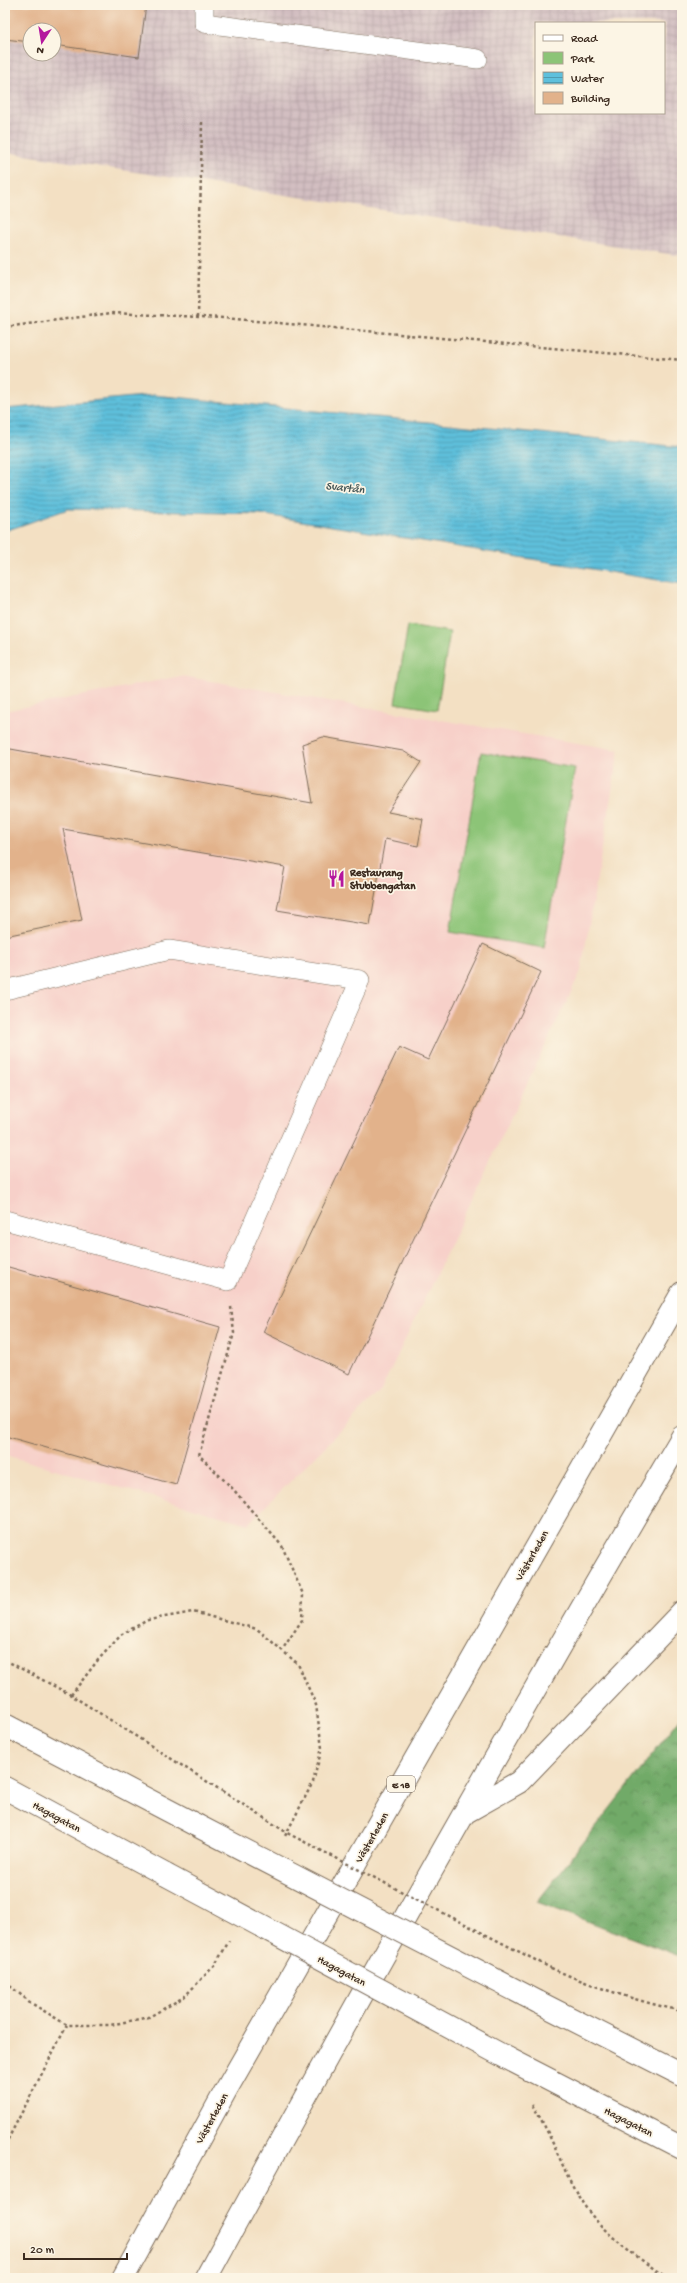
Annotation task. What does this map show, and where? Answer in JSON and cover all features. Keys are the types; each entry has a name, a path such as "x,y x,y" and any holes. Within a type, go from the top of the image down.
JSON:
{"main road":[{"name":"Västerleden","path":"123,2278 226,2090 682,1293"},
{"path":"206,2278 356,2004 592,1589 682,1437"},
{"path":"465,1813 519,1782 682,1612"},
{"path":"5,1725 538,2002 682,2075"},
{"name":"Hagagatan","path":"5,1788 507,2058 682,2148"}],"lane":[{"path":"204,5 204,23 478,59"},
{"path":"5,990 169,950 360,980 228,1281 5,1220"}],"path":[{"path":"198,317 202,122"},
{"path":"5,327 111,313 198,317 682,360"},
{"path":"228,1281 234,1333 200,1455 233,1489 282,1546 291,1566 302,1594 302,1620 282,1650"},
{"path":"5,1660 71,1695 289,1834 551,1968 593,1987 646,2003 682,2011"},
{"path":"5,2145 67,2025"},
{"path":"534,2107 575,2192 587,2211 606,2232 667,2278"}],"shaded area":[{"path":"5,5 682,5 682,256 5,152"},
{"path":"181,676 619,750 581,971 381,1390 248,1524 5,1455 5,711"}],"green space":[{"path":"408,625 450,632 437,710 395,703"},
{"path":"481,752 575,768 544,948 450,932"},
{"path":"682,1716 682,1957 537,1902"}],"water":[{"name":"Svartån","path":"154,395 682,447 682,584 260,514 68,509 5,531 5,409"}],"building":[{"path":"5,5 146,5 139,57 62,46 62,22 22,22 22,41 5,39"},
{"path":"323,737 403,751 421,762 388,812 423,819 418,846 385,839 370,925 277,910 285,867 63,829 82,920 5,936 5,872 7,872 5,861 5,748 312,803 302,744"},
{"path":"483,944 541,972 349,1374 263,1332 399,1047 428,1060"},
{"path":"5,1266 220,1327 176,1485 5,1436"}],"place":[{"name":"Restaurang Stubbengatan","path":"337,878"}]}
